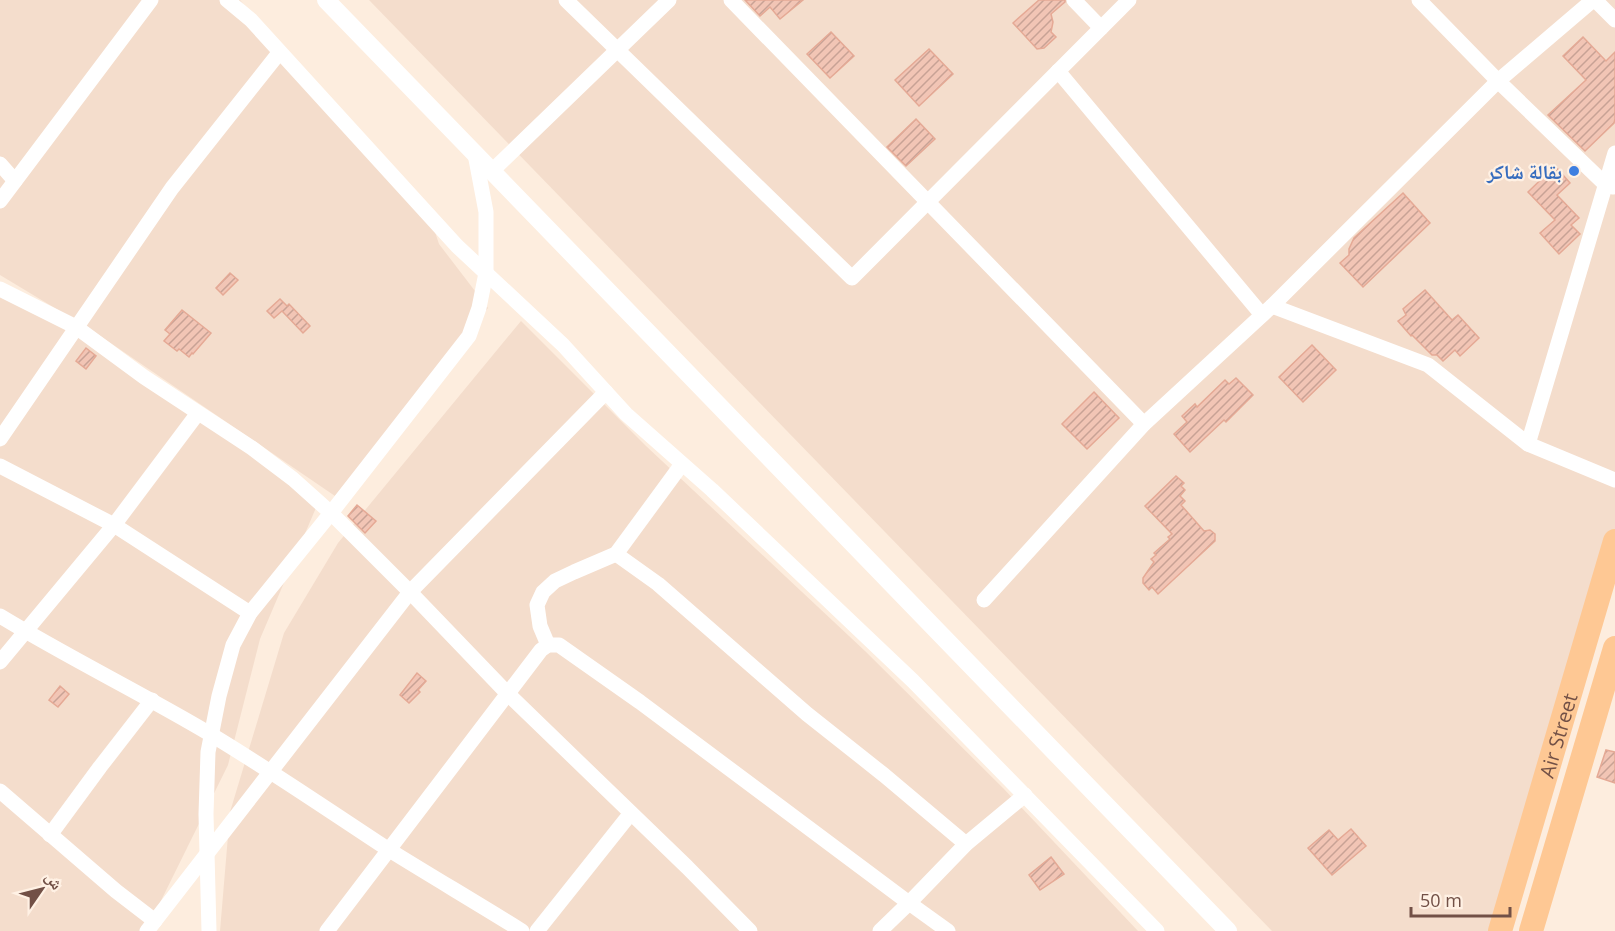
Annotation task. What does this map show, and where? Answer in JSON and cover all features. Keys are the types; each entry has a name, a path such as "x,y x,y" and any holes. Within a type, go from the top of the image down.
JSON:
{"main road":[{"name":"Air Street","path":"1500,931 1615,541"},
{"name":"Air Street","path":"1531,931 1615,648"}],"street":[{"path":"0,201 151,0"},
{"path":"227,0 250,20 457,246 563,345 626,414 810,582 913,681 1157,931"},
{"path":"326,0 1228,931"},
{"path":"566,0 852,278 1129,0"},
{"path":"492,171 669,0"},
{"path":"731,0 1144,424"},
{"path":"1074,0 1101,28"},
{"path":"1419,0 1498,81 1610,186"},
{"path":"984,600 1144,424 1267,311 1498,81 1594,0 1615,20"},
{"path":"0,439 172,188 279,53"},
{"path":"1058,71 1267,311 1428,365 1528,444 1615,480"},
{"path":"1528,444 1610,186 1615,153"},
{"path":"208,931 207,762 219,696 233,645 249,613 331,513 469,336 479,308 486,273 486,212 475,154"},
{"path":"0,164 15,181"},
{"path":"0,289 76,327 144,377 269,460 293,479 331,513 507,693 750,931"},
{"path":"0,791 116,891 151,926 410,592 606,392"},
{"path":"0,662 114,525 198,413"},
{"path":"548,645 540,626 537,605 543,592 555,581 616,554 682,464"},
{"path":"0,466 114,525 249,613"},
{"path":"616,554 658,584 807,714 966,844"},
{"path":"0,616 211,735 388,849 522,931"},
{"path":"335,929 388,849 507,693 541,650 548,645 559,645 640,702 948,931"},
{"path":"50,835 152,700"},
{"path":"880,931 966,844 1025,795"},
{"path":"537,931 631,813"}],"shaded area":[{"path":"0,0 240,0 434,229 439,244 488,308 335,496 93,331 0,275"},
{"path":"369,0 1615,0 1615,544 1505,931 1272,931"},
{"path":"0,291 79,335 321,496 260,639 228,765 146,931 0,931"},
{"path":"521,321 646,446 865,651 1003,788 1138,931 220,931 230,812 284,633 338,543"}],"building":[{"path":"745,0 803,0 780,19 770,7 760,16"},
{"path":"1039,0 1065,0 1065,2 1051,14 1053,22 1051,32 1056,37 1044,48 1037,49 1013,23"},
{"path":"831,32 854,56 830,78 807,54"},
{"path":"1583,37 1606,61 1615,52 1614,123 1585,151 1548,115 1586,80 1563,56"},
{"path":"929,49 953,74 919,106 895,80"},
{"path":"916,119 935,139 906,166 887,147"},
{"path":"1555,166 1570,183 1557,195 1579,218 1571,225 1580,234 1559,254 1540,233 1555,220 1528,192"},
{"path":"1403,193 1430,223 1363,287 1340,263 1349,255 1354,238"},
{"path":"230,273 238,280 223,295 216,288"},
{"path":"1425,290 1452,320 1458,315 1479,338 1460,356 1455,350 1443,361 1437,355 1432,355 1398,321 1406,315 1403,309"},
{"path":"280,299 287,306 289,304 310,326 303,333 282,311 274,318 267,311"},
{"path":"182,310 211,333 189,357 164,341 170,334 165,330"},
{"path":"1312,345 1336,370 1303,402 1279,377"},
{"path":"86,348 96,356 86,369 76,361"},
{"path":"1236,378 1253,395 1226,422 1224,420 1190,452 1174,434 1187,422 1182,416 1195,404 1197,407 1225,380 1229,384"},
{"path":"1094,392 1119,418 1087,449 1062,424"},
{"path":"1176,476 1184,483 1181,486 1185,490 1180,496 1185,501 1181,505 1204,531 1210,530 1215,534 1215,541 1158,594 1152,587 1149,590 1143,583 1143,578 1154,562 1151,559 1156,555 1154,553 1170,539 1168,537 1172,534 1145,506"},
{"path":"357,505 376,521 365,533 348,516"},
{"path":"417,673 426,681 418,690 420,692 409,703 400,695"},
{"path":"60,686 69,694 58,707 49,700"},
{"path":"1606,750 1615,752 1615,783 1597,777"},
{"path":"1351,829 1366,846 1332,875 1308,848 1329,830 1338,840"},
{"path":"1051,857 1064,874 1040,890 1029,875"}],"place":[{"name":"بقالة شاكر","path":"1574,171"}]}
